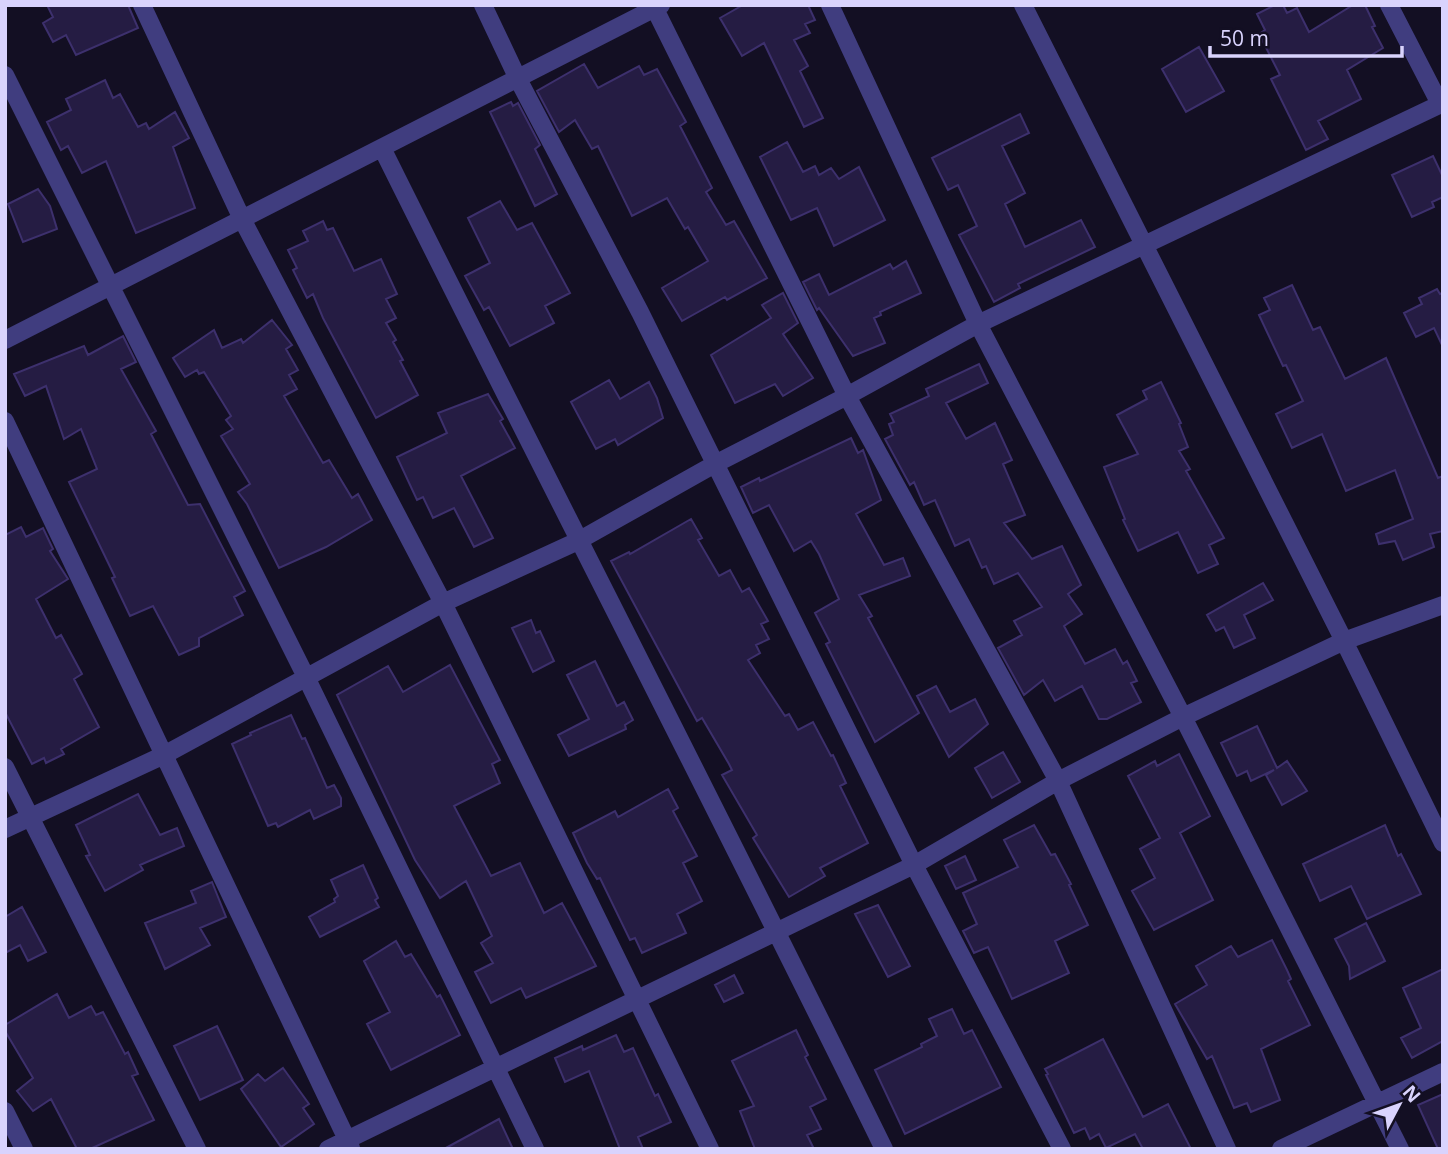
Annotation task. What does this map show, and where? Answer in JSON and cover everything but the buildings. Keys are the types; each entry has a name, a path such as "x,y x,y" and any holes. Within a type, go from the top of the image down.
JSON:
{"street":[{"path":"142,5 242,219 443,603 710,1149"},
{"path":"483,5 518,79 640,312 914,865 1062,1149"},
{"path":"830,5 978,324 1184,717 1400,1149"},
{"path":"1023,5 1145,243 1443,843"},
{"path":"5,829 164,755 443,603 578,541 715,464 978,324 1441,103 1389,5"},
{"path":"5,340 657,6 847,396 1058,781 1227,1149"},
{"path":"5,75 306,677 536,1149"},
{"path":"382,148 884,1149"},
{"path":"5,421 349,1144"},
{"path":"328,1149 349,1144 635,999 914,865 1058,781 1184,717 1344,641 1443,605"},
{"path":"5,767 197,1149"},
{"path":"1281,1149 1443,1072"},
{"path":"5,1111 24,1149"}]}
